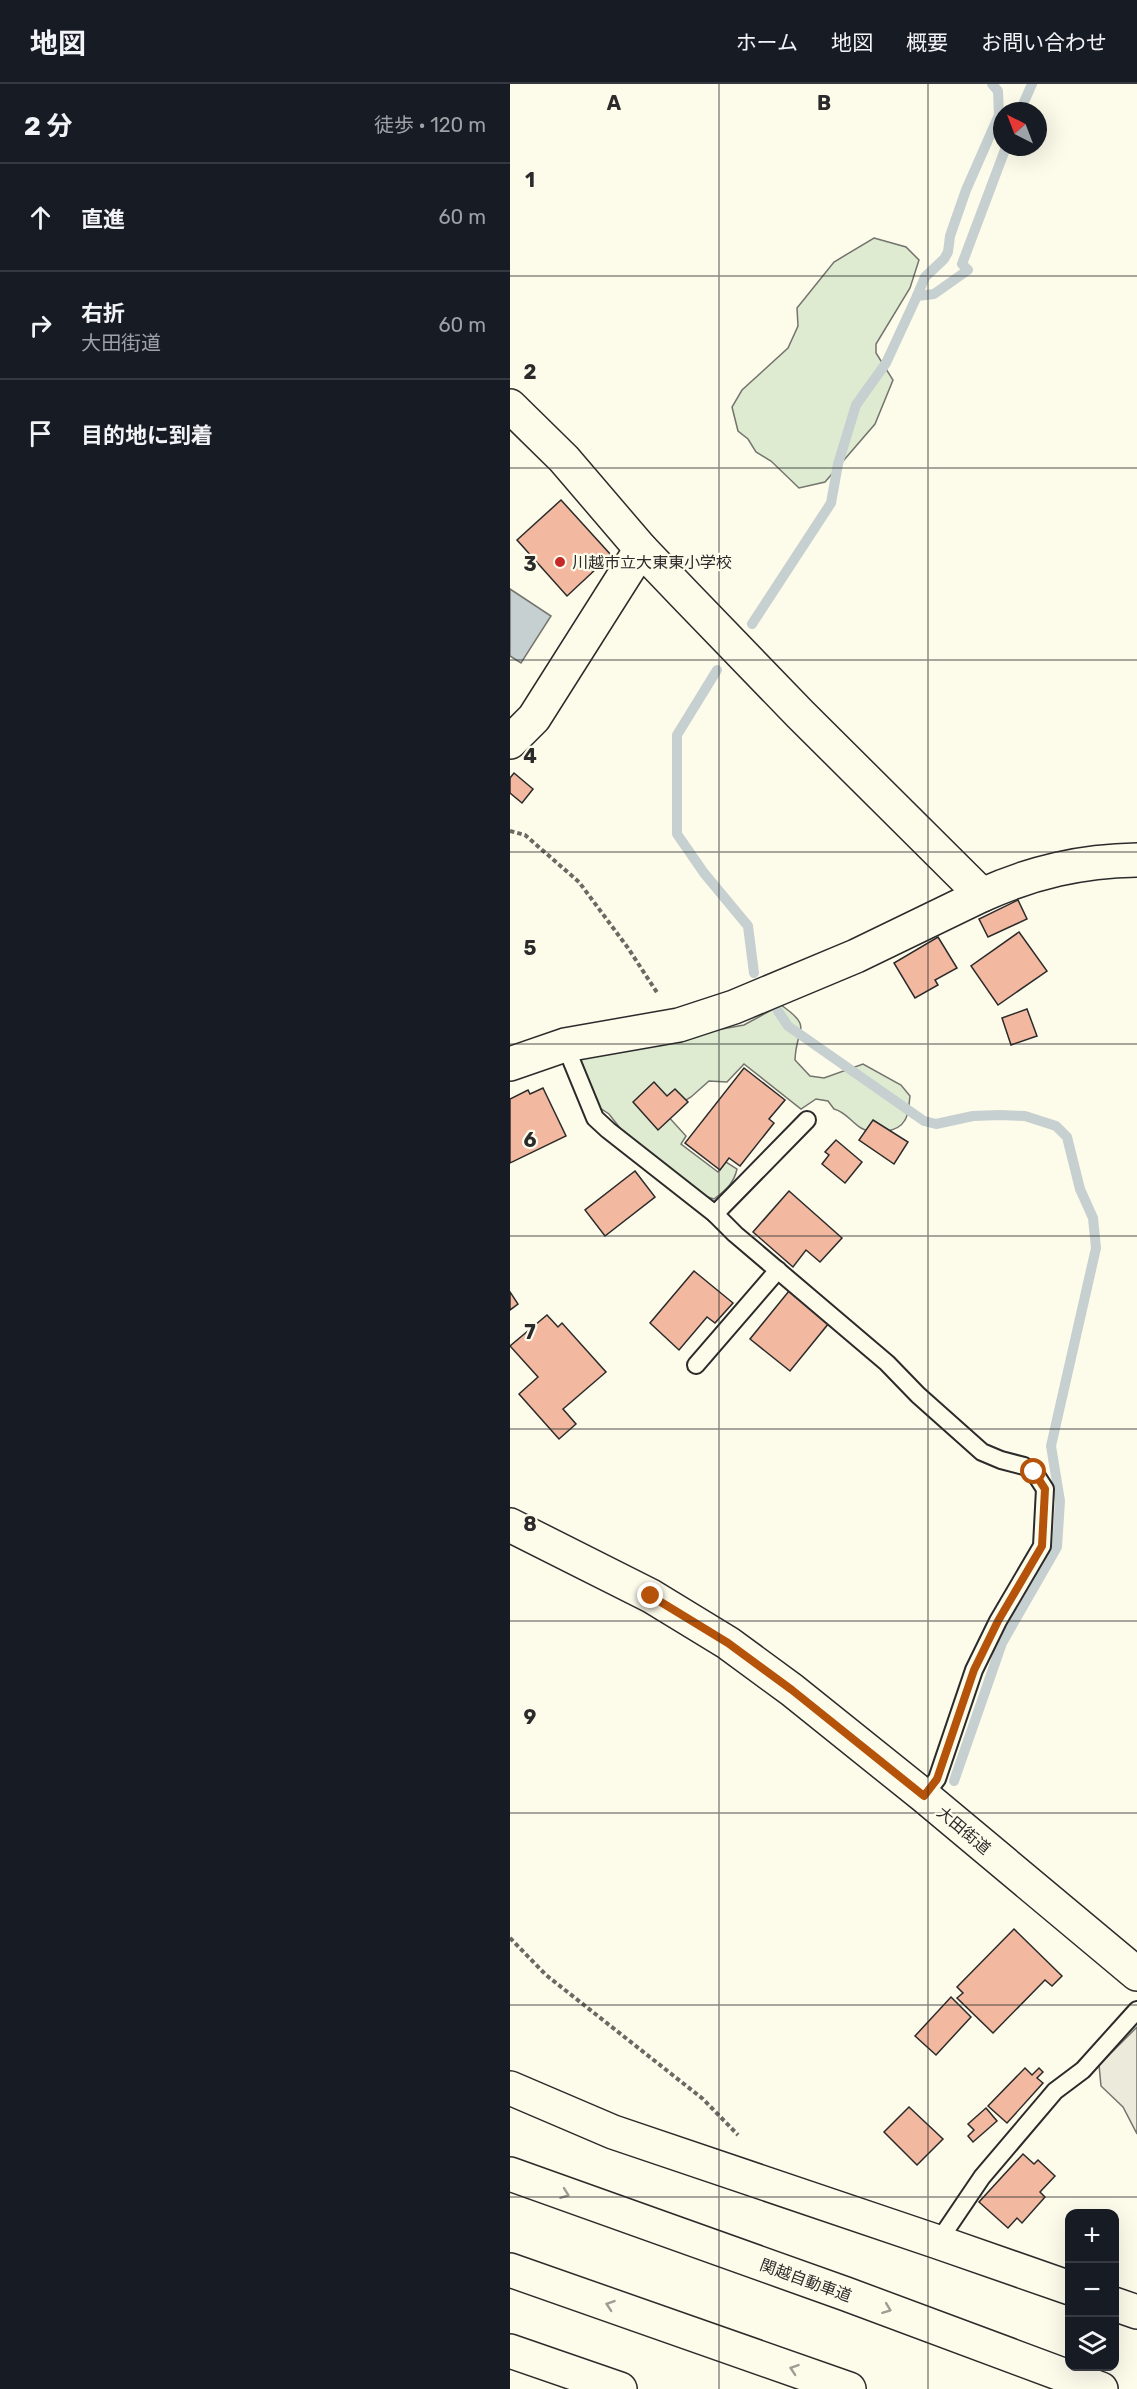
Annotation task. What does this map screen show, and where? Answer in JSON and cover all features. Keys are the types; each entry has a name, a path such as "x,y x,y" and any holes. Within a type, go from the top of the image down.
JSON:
{"main road":[{"path":"510,406 564,459 641,549 800,714 982,895"},
{"path":"510,742 534,718 641,549"},
{"path":"510,1064 565,1045 679,1025 734,1007 856,956 1022,877 1105,860 1137,860"},
{"name":"大田街道","path":"510,1525 651,1596 728,1643 792,1690 924,1796 1137,1974"},
{"path":"510,2088 612,2132 1065,2286"},
{"name":"関越自動車道","path":"510,2174 846,2294 1101,2389"},
{"path":"510,2270 849,2389"},
{"path":"1119,2306 1137,2312"},
{"path":"510,2351 620,2389"}],"lane":[{"path":"565,1045 595,1118 715,1214 887,1363 918,1395 982,1452 1024,1466 1034,1472 1045,1489 1042,1546 998,1621 974,1670 937,1779 924,1796"},
{"path":"715,1214 807,1120"},
{"path":"696,1365 778,1270"},
{"path":"938,2242 982,2177 1048,2099 1083,2070 1137,2010"}],"path":[{"path":"510,831 525,835 579,882 628,948 679,1025"},
{"path":"510,1938 546,1976 703,2099 741,2138"}],"green space":[{"path":"874,238 906,247 919,260 910,288 876,344 876,353 893,380 875,424 825,482 799,488 771,461 756,452 748,439 738,431 732,407 742,390 788,348 798,326 797,308 834,262"},
{"path":"781,1005 800,1024 795,1060 810,1076 824,1078 863,1064 901,1085 910,1096 907,1115 902,1124 885,1132 872,1132 857,1126 842,1112 834,1109 828,1101 816,1099 801,1109 744,1064 727,1082 709,1081 691,1097 665,1113 686,1136 681,1144 718,1172 726,1162 737,1169 729,1186 714,1199 694,1193 600,1108 580,1063 579,1057 595,1052 744,1025"}],"shaded area":[{"path":"510,589 551,616 521,663 510,656"},
{"path":"1137,2027 1137,2134 1123,2107 1101,2086 1099,2065"}],"building":[{"path":"561,500 611,555 567,596 517,540"},
{"path":"514,773 533,789 522,803 510,793 510,778"},
{"path":"1018,900 1027,919 988,937 979,919"},
{"path":"1019,932 1047,971 998,1005 971,966"},
{"path":"938,937 957,968 935,980 938,985 915,998 894,963"},
{"path":"1027,1009 1037,1036 1011,1045 1002,1018"},
{"path":"744,1068 785,1100 769,1119 774,1123 740,1166 729,1158 720,1170 685,1143"},
{"path":"654,1082 667,1096 675,1089 688,1102 658,1130 633,1102"},
{"path":"543,1088 566,1136 510,1163 510,1099 528,1090 530,1094"},
{"path":"873,1120 908,1142 894,1164 859,1140"},
{"path":"836,1140 862,1162 845,1183 822,1164 829,1155 825,1152"},
{"path":"635,1171 655,1197 605,1236 585,1210"},
{"path":"789,1191 842,1238 820,1262 806,1250 793,1267 753,1232"},
{"path":"694,1271 733,1303 715,1323 707,1317 679,1350 650,1323"},
{"path":"789,1291 829,1323 790,1371 750,1339"},
{"path":"510,1292 518,1304 510,1310"},
{"path":"547,1315 558,1327 562,1323 606,1372 563,1409 576,1424 559,1439 519,1394 538,1377 510,1346"},
{"path":"1014,1929 1062,1976 1052,1986 1045,1980 993,2033 957,1998 963,1993 957,1987"},
{"path":"951,1997 971,2017 936,2055 915,2036"},
{"path":"1025,2068 1032,2075 1039,2068 1043,2072 1037,2078 1043,2083 1007,2123 988,2106"},
{"path":"909,2107 943,2139 917,2165 884,2132"},
{"path":"986,2108 997,2121 973,2142 968,2136 974,2130 968,2124"},
{"path":"1023,2154 1034,2164 1038,2160 1055,2176 1040,2192 1045,2197 1022,2223 1017,2218 1008,2228 979,2202"}],"waterway":[{"path":"917,296 925,277 948,252 950,236 966,190 999,115 998,91 992,84"},
{"path":"1024,102 1032,84"},
{"path":"752,624 831,503 838,464 856,405 886,363 917,296 934,294 968,270 962,264 1003,156"},
{"path":"717,670 677,735 677,834 704,873 748,926 754,973"},
{"path":"778,1011 788,1026 924,1121 936,1124 973,1116 999,1115 1025,1116 1056,1126 1067,1137 1080,1189 1093,1218 1096,1248 1051,1446 1060,1501 1057,1547 1002,1643 954,1781"}],"place":[{"name":"川越市立大東東小学校","path":"560,562"}],"route":[{"path":"651,1596 728,1643 792,1690 924,1796 937,1779 974,1670 998,1621 1042,1546 1045,1489 1034,1472"}]}
